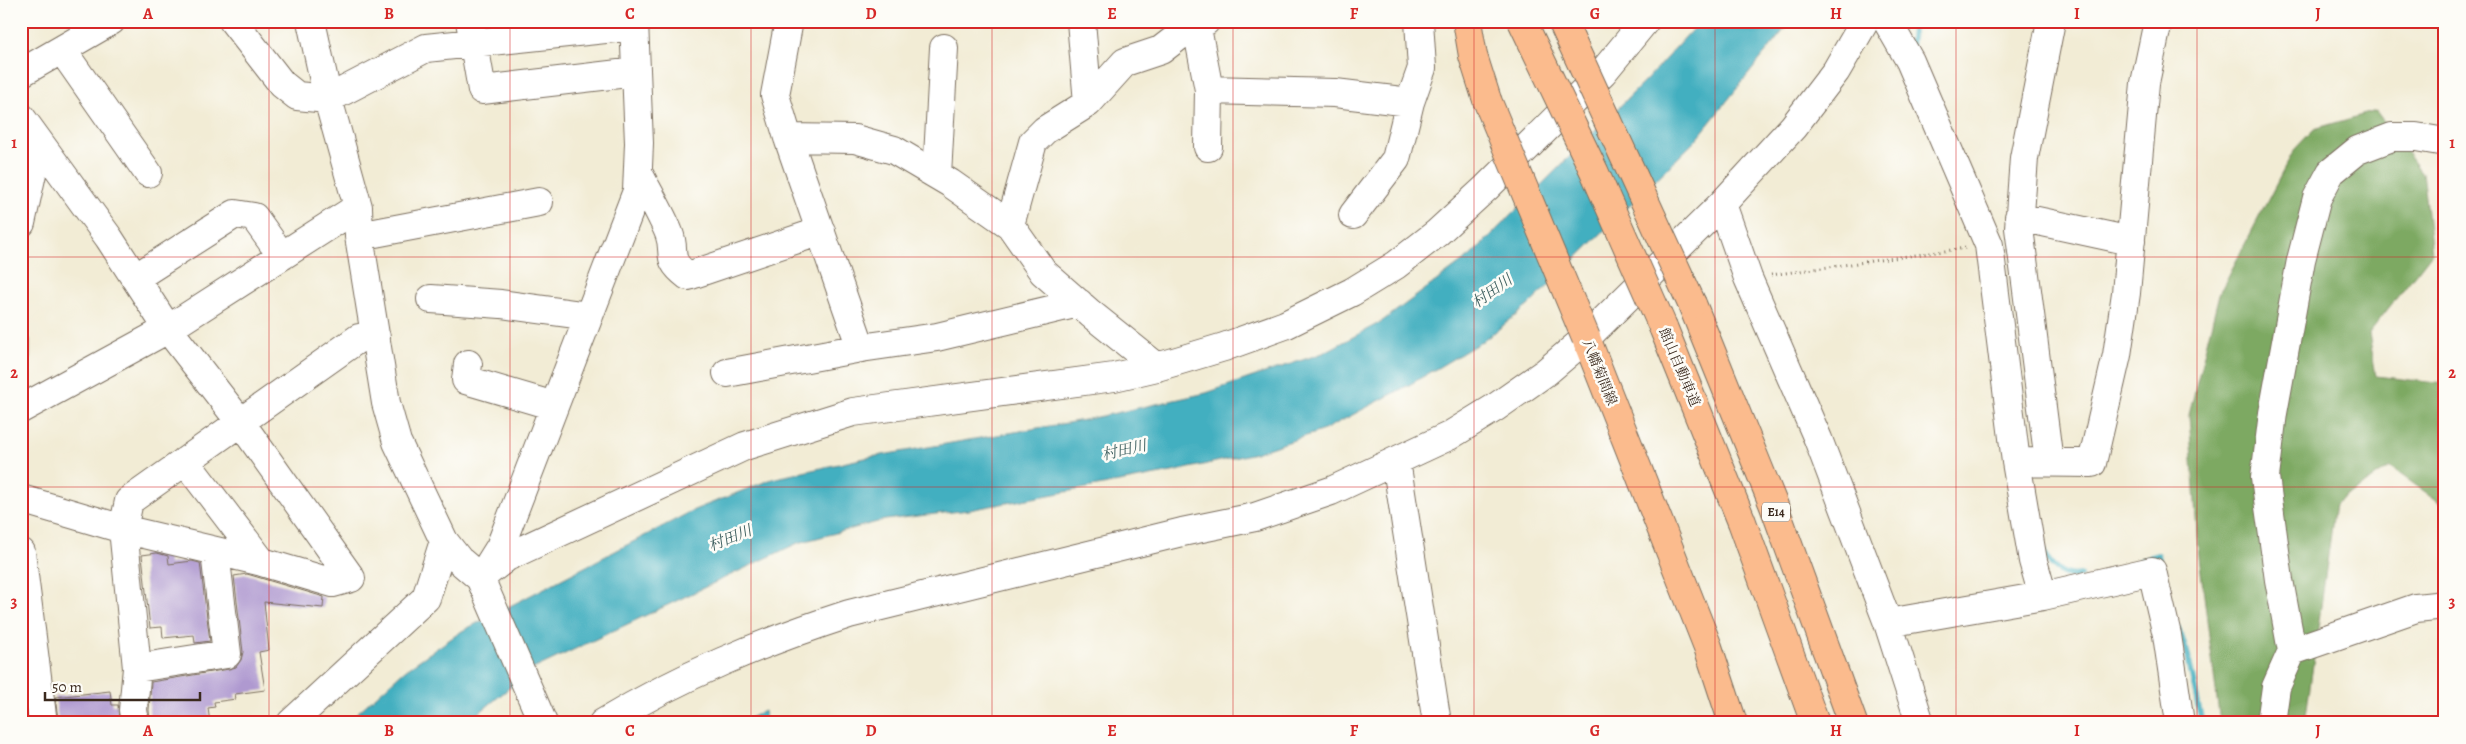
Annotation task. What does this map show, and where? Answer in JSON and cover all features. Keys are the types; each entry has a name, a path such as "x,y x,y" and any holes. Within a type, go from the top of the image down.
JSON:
{"main road":[{"name":"八幡菊間線","path":"1468,21 1474,56 1487,100 1586,338 1708,647 1733,723"},
{"name":"館山自動車道","path":"1522,21 1594,171 1663,327 1742,522 1815,723"},
{"name":"E14","path":"1562,21 1692,304 1774,506 1853,723"}],"street":[{"path":"21,73 111,21"},
{"path":"233,21 282,84 297,96 328,100 426,48 472,32 634,23 639,174 637,191 500,547 480,578"},
{"path":"311,21 328,100 358,207 359,236 386,403 397,442 444,541 459,560 480,578 543,723"},
{"path":"786,21 788,26 775,95 788,138 861,348"},
{"path":"1081,21 1088,103"},
{"path":"1353,215 1396,159 1410,102 1422,68 1419,21"},
{"path":"480,578 508,557 745,446 853,412 1114,377 1158,367 1224,347 1285,325 1352,292 1396,265 1437,233 1486,188 1603,72 1645,21"},
{"path":"602,723 682,680 745,650 840,617 1182,532 1255,517 1331,491 1448,436 1496,407 1546,372 1586,338 1722,204 1793,127 1836,72 1865,21"},
{"path":"1887,21 1910,61 1988,245 2016,462 2033,562 2043,596"},
{"path":"2049,462 2019,217 2024,158 2051,21"},
{"path":"2016,462 2092,463 2117,355 2131,242 2145,83 2158,21"},
{"path":"1010,225 1033,142 1045,130 1088,103 1125,62 1161,50 1199,22 1209,90 1208,147"},
{"path":"472,32 482,90 636,72"},
{"path":"937,175 944,48"},
{"path":"62,50 148,173"},
{"path":"1209,90 1334,93 1410,102"},
{"path":"21,117 109,238 168,329 241,423 351,578 333,583 262,562 123,529 21,499"},
{"path":"2271,723 2276,686 2292,652 2279,580 2265,478 2273,413 2299,270 2317,198 2331,172 2358,150 2392,137 2416,137 2445,142"},
{"path":"788,138 854,139 894,150 937,175 1010,225 1043,272 1078,303 1158,367"},
{"path":"21,223 39,142"},
{"path":"639,174 670,235 671,254 677,268 688,276 821,231"},
{"path":"359,236 539,202"},
{"path":"1722,204 1748,278 1818,439 1888,623 1920,723"},
{"path":"21,409 168,329 358,207"},
{"path":"134,278 235,214 254,217 282,256"},
{"path":"2019,217 2131,242"},
{"path":"430,299 501,304 589,316"},
{"path":"728,374 861,348 937,337 1078,303"},
{"path":"135,723 133,710 138,668 123,529 129,501 359,338 376,336"},
{"path":"468,364 466,380 554,406"},
{"path":"186,461 262,562"},
{"path":"1396,462 1437,723"},
{"path":"290,723 426,598 444,541"},
{"path":"21,552 43,723"},
{"path":"138,668 227,654 215,552"},
{"path":"1888,623 2043,596 2152,571 2167,634 2180,723"},
{"path":"2292,652 2416,608 2445,605"}],"path":[{"path":"1748,278 1988,245"}],"green space":[{"path":"2376,111 2422,173 2432,253 2369,333 2376,376 2445,384 2445,506 2390,467 2335,504 2305,723 2220,723 2198,548 2189,415 2219,294 2294,150 2314,129"},
{"path":"21,337 30,339 30,390 21,395"}],"water":[{"name":"村田川","path":"1700,21 1791,21 1695,141 1529,305 1486,339 1409,385 1324,430 1255,453 1172,472 969,510 885,520 798,543 531,670 467,723 346,723 405,670 462,631 694,510 772,479 865,458 1084,420 1206,393 1323,353 1381,322 1470,256 1648,78"},
{"path":"764,711 766,723 740,723"}],"building":[{"path":"157,553 168,556 169,564 192,561 200,563 210,641 195,643 194,635 163,638 162,627 150,628 142,555"},
{"path":"247,574 324,597 323,608 264,602 269,650 259,652 265,690 235,694 236,699 214,702 215,707 208,708 210,723 150,723 151,682 229,669 236,667 241,660 243,652 234,576"},
{"path":"110,691 112,705 118,705 119,723 97,723 96,719 63,723 62,719 58,719 55,697"}],"waterway":[{"path":"1911,45 1914,21"},
{"path":"2042,549 2048,560 2057,569 2067,575 2080,575"},
{"path":"2141,560 2158,555 2161,568"},
{"path":"2178,628 2187,652 2202,723"}]}
